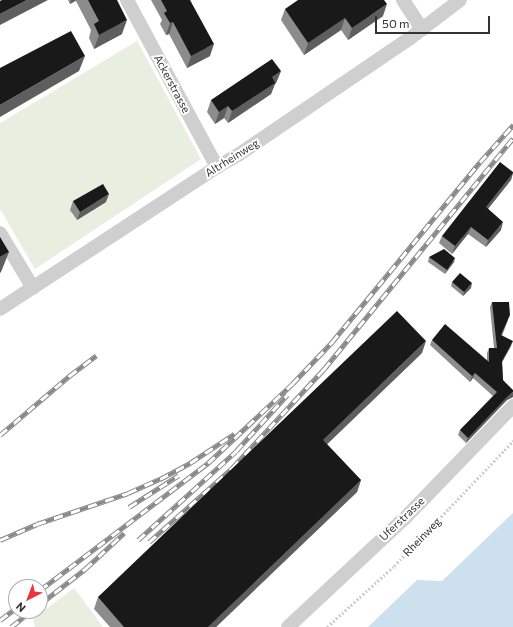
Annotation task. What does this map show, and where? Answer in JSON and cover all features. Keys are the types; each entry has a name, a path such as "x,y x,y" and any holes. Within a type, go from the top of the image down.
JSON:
{"street":[{"name":"Ackerstrasse","path":"127,0 217,167"},
{"path":"402,0 422,29"},
{"name":"Altrheinweg","path":"0,309 217,167 238,155 409,39 460,0"},
{"path":"0,233 33,288"},
{"name":"Uferstrasse","path":"288,627 404,519 513,406"}],"path":[{"name":"Rheinweg","path":"327,627 394,566 513,442"}],"green space":[{"path":"137,41 201,159 35,269 0,209 0,123"},
{"path":"74,588 103,627 35,627 33,619 48,619 48,608"}],"water":[{"path":"513,513 513,627 368,627 417,580 442,581"}],"building":[{"path":"27,0 0,14 0,1"},
{"path":"88,0 117,0 127,20 99,35 94,24 99,21"},
{"path":"161,0 190,0 214,44 191,56 173,22 170,23 164,13 167,11"},
{"path":"298,0 384,0 387,4 352,28 345,18 308,43 285,9"},
{"path":"71,31 85,56 0,105 0,68"},
{"path":"272,59 281,71 272,77 275,83 232,111 228,106 219,112 211,100"},
{"path":"500,162 513,173 486,207 503,222 488,240 471,227 455,246 442,236"},
{"path":"103,184 109,194 80,212 73,201"},
{"path":"0,237 9,252 0,257"},
{"path":"444,249 455,258 447,270 429,257"},
{"path":"460,273 472,283 464,292 452,282"},
{"path":"492,302 509,302 510,315 501,335 513,341 502,361 503,380 513,390 513,392 468,438 460,430 497,392 475,373 472,376 432,340 445,324 489,362 489,348 497,348"},
{"path":"397,311 426,341 323,440 361,480 208,627 124,627 98,597"}],"railway":[{"path":"48,584 208,463 292,384 332,342 480,162 513,125"},
{"path":"149,542 232,468 324,369 513,138"},
{"path":"0,435 69,376 96,356"},
{"path":"138,540 236,451 287,395"},
{"path":"0,540 37,524 128,493 160,479 190,463 234,434"},
{"path":"129,507 179,475"},
{"path":"48,598 85,569 124,533"},
{"path":"0,620 8,614"},
{"path":"11,627 21,619"}]}
